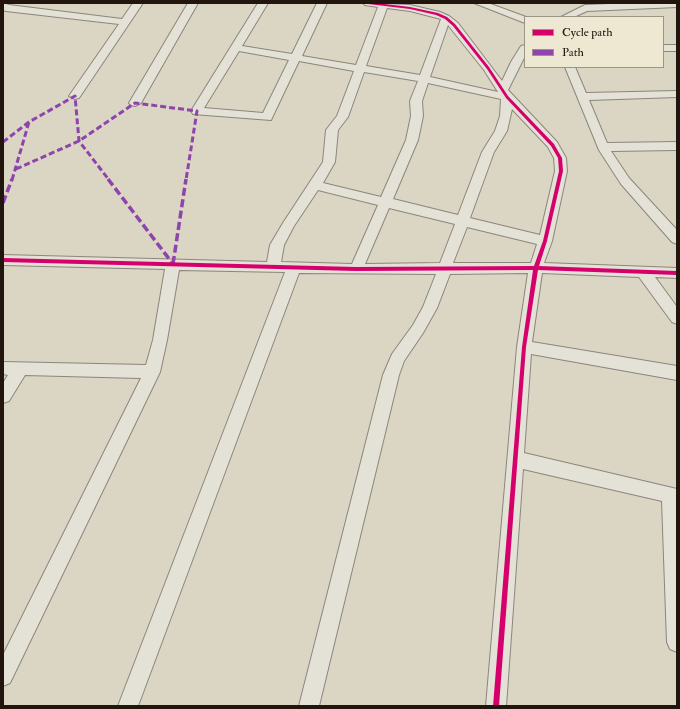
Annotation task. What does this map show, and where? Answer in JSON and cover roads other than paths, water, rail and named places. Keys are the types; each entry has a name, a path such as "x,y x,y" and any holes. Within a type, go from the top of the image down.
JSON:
{"street":[{"path":"75,96 138,3"},
{"path":"135,102 193,3"},
{"path":"263,3 198,111 267,117 322,3"},
{"path":"368,3 412,6 446,18 454,25 488,68 505,94 553,145 560,158 562,171 545,241 536,268 524,347 496,706"},
{"path":"479,3 524,20"},
{"path":"3,4 6,8 126,22"},
{"path":"273,267 277,245 289,223 316,185 331,156 332,130 342,117 384,4"},
{"path":"568,16 585,8 677,4"},
{"path":"356,269 412,140 417,116 416,101 446,18"},
{"path":"236,48 425,79 505,94"},
{"path":"664,48 677,48"},
{"path":"308,706 391,375 397,358 418,329 430,308 464,220 488,152 501,131 506,116 505,94 516,62 524,50"},
{"path":"570,68 603,147 625,181 677,239"},
{"path":"582,97 677,94"},
{"path":"603,147 677,146"},
{"path":"316,185 545,241"},
{"path":"3,260 356,269 536,268 677,273"},
{"path":"3,676 152,372 160,340 173,264"},
{"path":"128,706 294,267"},
{"path":"643,272 677,318"},
{"path":"524,347 677,373"},
{"path":"3,368 152,372"},
{"path":"3,396 21,368"},
{"path":"515,459 674,496 677,642"}]}
